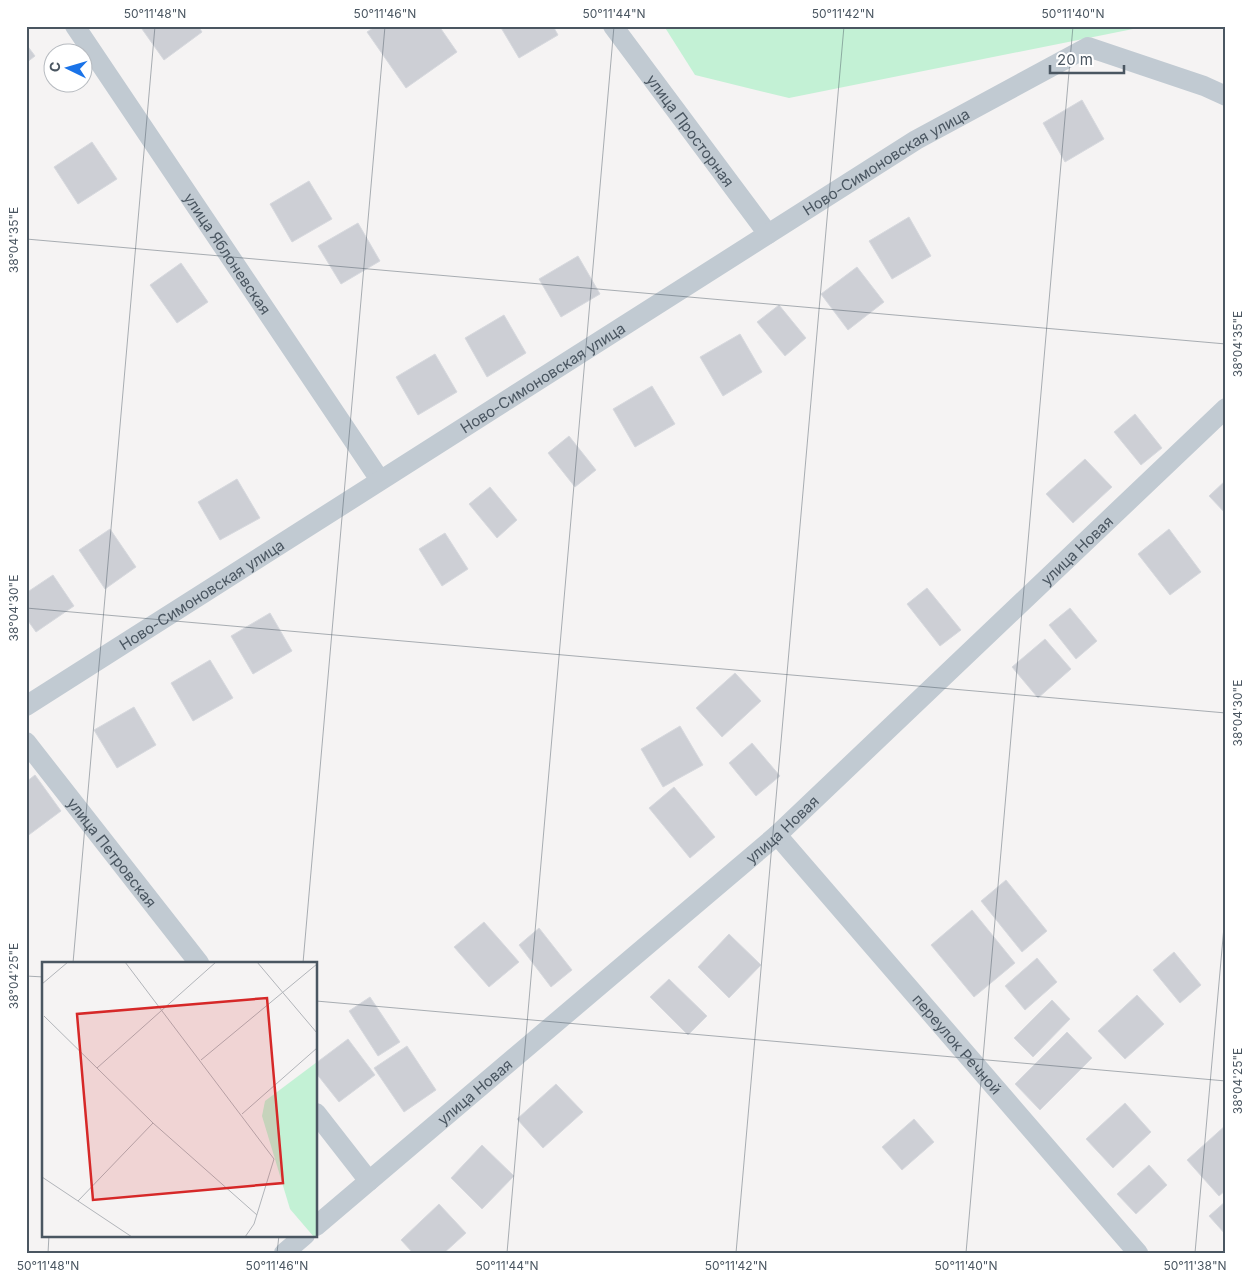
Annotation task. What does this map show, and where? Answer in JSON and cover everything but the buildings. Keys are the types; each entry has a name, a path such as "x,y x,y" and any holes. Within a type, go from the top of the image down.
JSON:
{"street":[{"name":"улица Яблоневская","path":"76,26 380,480"},
{"name":"улица Просторная","path":"612,26 768,234"},
{"name":"Ново-Симоновская улица","path":"26,706 916,140 1064,59 1088,47 1204,86 1226,96"},
{"name":"улица Новая","path":"318,1224 777,835 1226,408"},
{"name":"улица Петровская","path":"26,742 198,962"},
{"name":"переулок Речной","path":"777,835 1138,1253"},
{"path":"318,1116 369,1181"},
{"path":"284,1253 304,1236"}],"green space":[{"path":"664,26 1148,26 789,98 695,75"}]}
